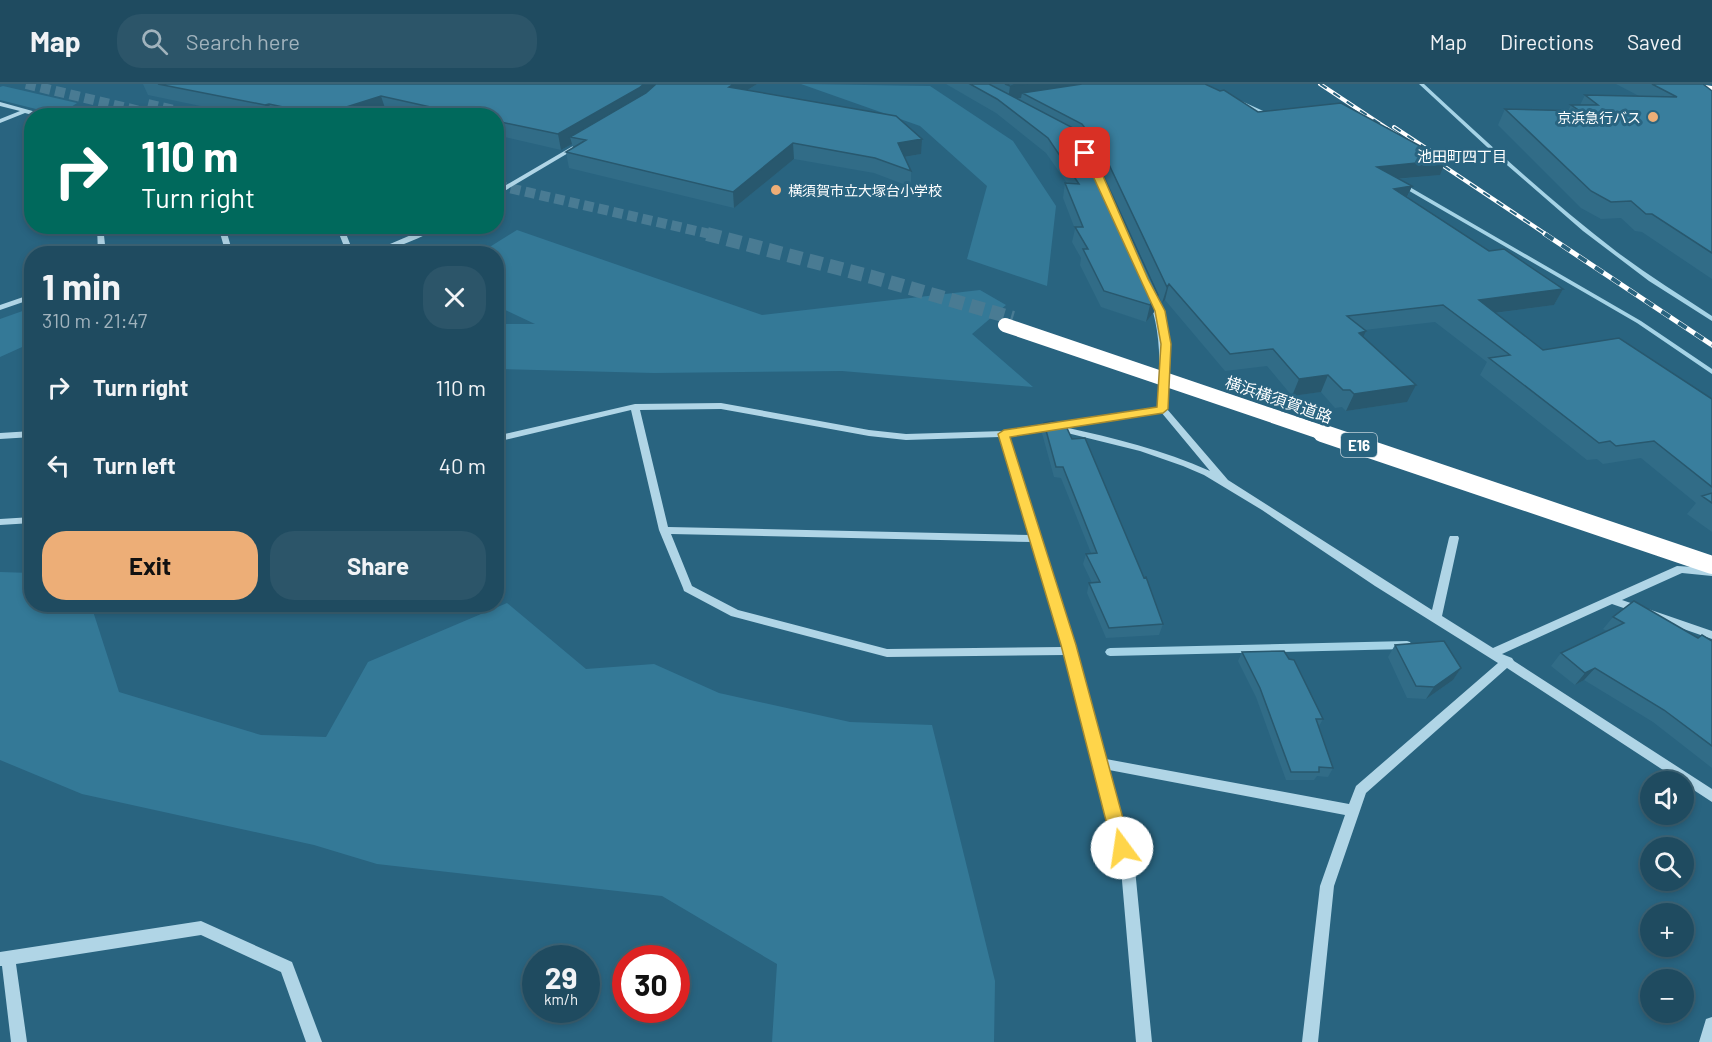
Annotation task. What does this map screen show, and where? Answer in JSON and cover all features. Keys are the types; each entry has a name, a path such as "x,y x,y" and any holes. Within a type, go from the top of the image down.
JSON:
{"highway":[{"path":"1699,87 1712,90"},
{"path":"1699,87 1712,100"},
{"name":"横浜横須賀道路","path":"1712,552 1009,322 1712,565"}],"street":[{"path":"0,104 24,111"},
{"path":"0,121 24,111"},
{"path":"504,189 585,141"},
{"path":"390,246 419,234"},
{"path":"1148,287 1160,311 1166,344 1163,409 1225,483"},
{"path":"0,308 24,299"},
{"path":"504,437 635,407 721,406 869,433 906,437 1004,434 1163,409"},
{"path":"635,407 664,530 688,588 735,613 887,653 1070,651"},
{"path":"1048,427 1111,440 1165,456 1225,483 1353,567 1508,662 1712,796"},
{"path":"0,436 24,434"},
{"path":"1004,434 1034,539 1070,651 1128,869 1144,1042"},
{"path":"0,522 24,520"},
{"path":"664,530 1034,539"},
{"path":"1436,617 1454,538"},
{"path":"1493,653 1681,569 1712,572"},
{"path":"1611,600 1712,635"},
{"path":"1310,1042 1327,886 1361,790 1508,662"},
{"path":"1101,763 1353,811"},
{"path":"20,1042 4,958 201,928 287,967 314,1042"},
{"path":"1707,1042 1712,1025"}],"shaded area":[{"path":"801,84 930,86 1013,141 1056,206 1047,286 967,259 987,186 920,126"},
{"path":"0,87 77,103 71,108 32,108 0,100"},
{"path":"517,230 762,315 980,290 1006,305 972,334 1033,387 842,371 654,373 504,369 504,325 535,324 504,309 504,246 491,246"},
{"path":"24,310 24,346 0,357 0,319"},
{"path":"0,572 24,573 24,612 93,612 119,692 261,735 326,737 368,662 486,612 504,612 504,604 507,603 586,669 654,664 719,693 850,722 932,725 995,981 994,1042 772,1042 777,964 662,896 377,864 314,845 82,794 0,760"}],"building":[{"path":"158,84 644,84 558,134 504,123 504,108 435,108 381,96 343,108 288,108"},
{"path":"656,84 734,84 729,87 896,116 922,139 898,143 911,171 875,158 793,143 733,192 566,152 586,140 570,137 646,93"},
{"path":"970,84 989,84 1075,129 1093,154 1158,295 1150,305 1104,291 1083,249 1088,249 1075,227 1083,227 1065,183 1079,184 1048,138 997,99"},
{"path":"1082,84 1205,84 1220,91 1224,90 1258,112 1341,103 1446,160 1377,167 1412,186 1394,189 1489,251 1504,249 1563,289 1479,300 1543,350 1619,338 1712,399 1712,487 1654,441 1616,446 1610,441 1599,443 1489,358 1510,355 1443,305 1347,316 1366,331 1359,333 1416,385 1354,394 1350,390 1343,390 1328,375 1299,379 1273,349 1230,354 1169,284 1167,287 1103,152 1082,124 1022,93"},
{"path":"1652,84 1703,84 1712,91 1712,253 1652,214 1646,214 1631,201 1611,202 1591,191 1505,109 1580,111 1571,105 1598,105 1585,95 1677,97"},
{"path":"1053,421 1065,424 1072,439 1085,438 1144,578 1146,577 1163,624 1109,628 1089,583 1100,582 1086,554 1097,553 1063,467 1056,467 1044,423"},
{"path":"1712,493 1712,503 1702,496"},
{"path":"1634,601 1698,638 1702,635 1712,641 1712,746 1664,710 1595,668 1585,673 1561,653 1624,623 1613,617"},
{"path":"1444,641 1461,668 1434,687 1416,686 1395,645"},
{"path":"1284,651 1289,659 1294,660 1323,719 1316,719 1333,768 1319,767 1319,772 1291,772 1260,688 1242,652"}],"waterway":[{"path":"1421,84 1585,230 1651,280 1712,319"},
{"path":"1235,100 1272,116"},
{"path":"1401,184 1639,322 1712,372"},
{"path":"1110,652 1407,645"}],"tunnel":[{"path":"26,84 127,108"},
{"path":"148,104 165,108"},
{"path":"504,187 714,235"},
{"path":"707,234 872,277 1013,318"}],"railway":[{"path":"1320,84 1397,135"},
{"path":"1394,127 1441,158"},
{"path":"1430,157 1547,235"},
{"path":"1545,234 1712,345"}],"place":[{"name":"京浜急行バス","path":"1653,117"},
{"name":"横須賀市立大塚台小学校","path":"776,190"}],"district":[{"name":"池田町四丁目","path":"1462,156"}],"route":[{"path":"1085,153 1095,167 1160,311 1166,344 1162,388 1163,409 1004,434 1068,645 1122,848"}]}
